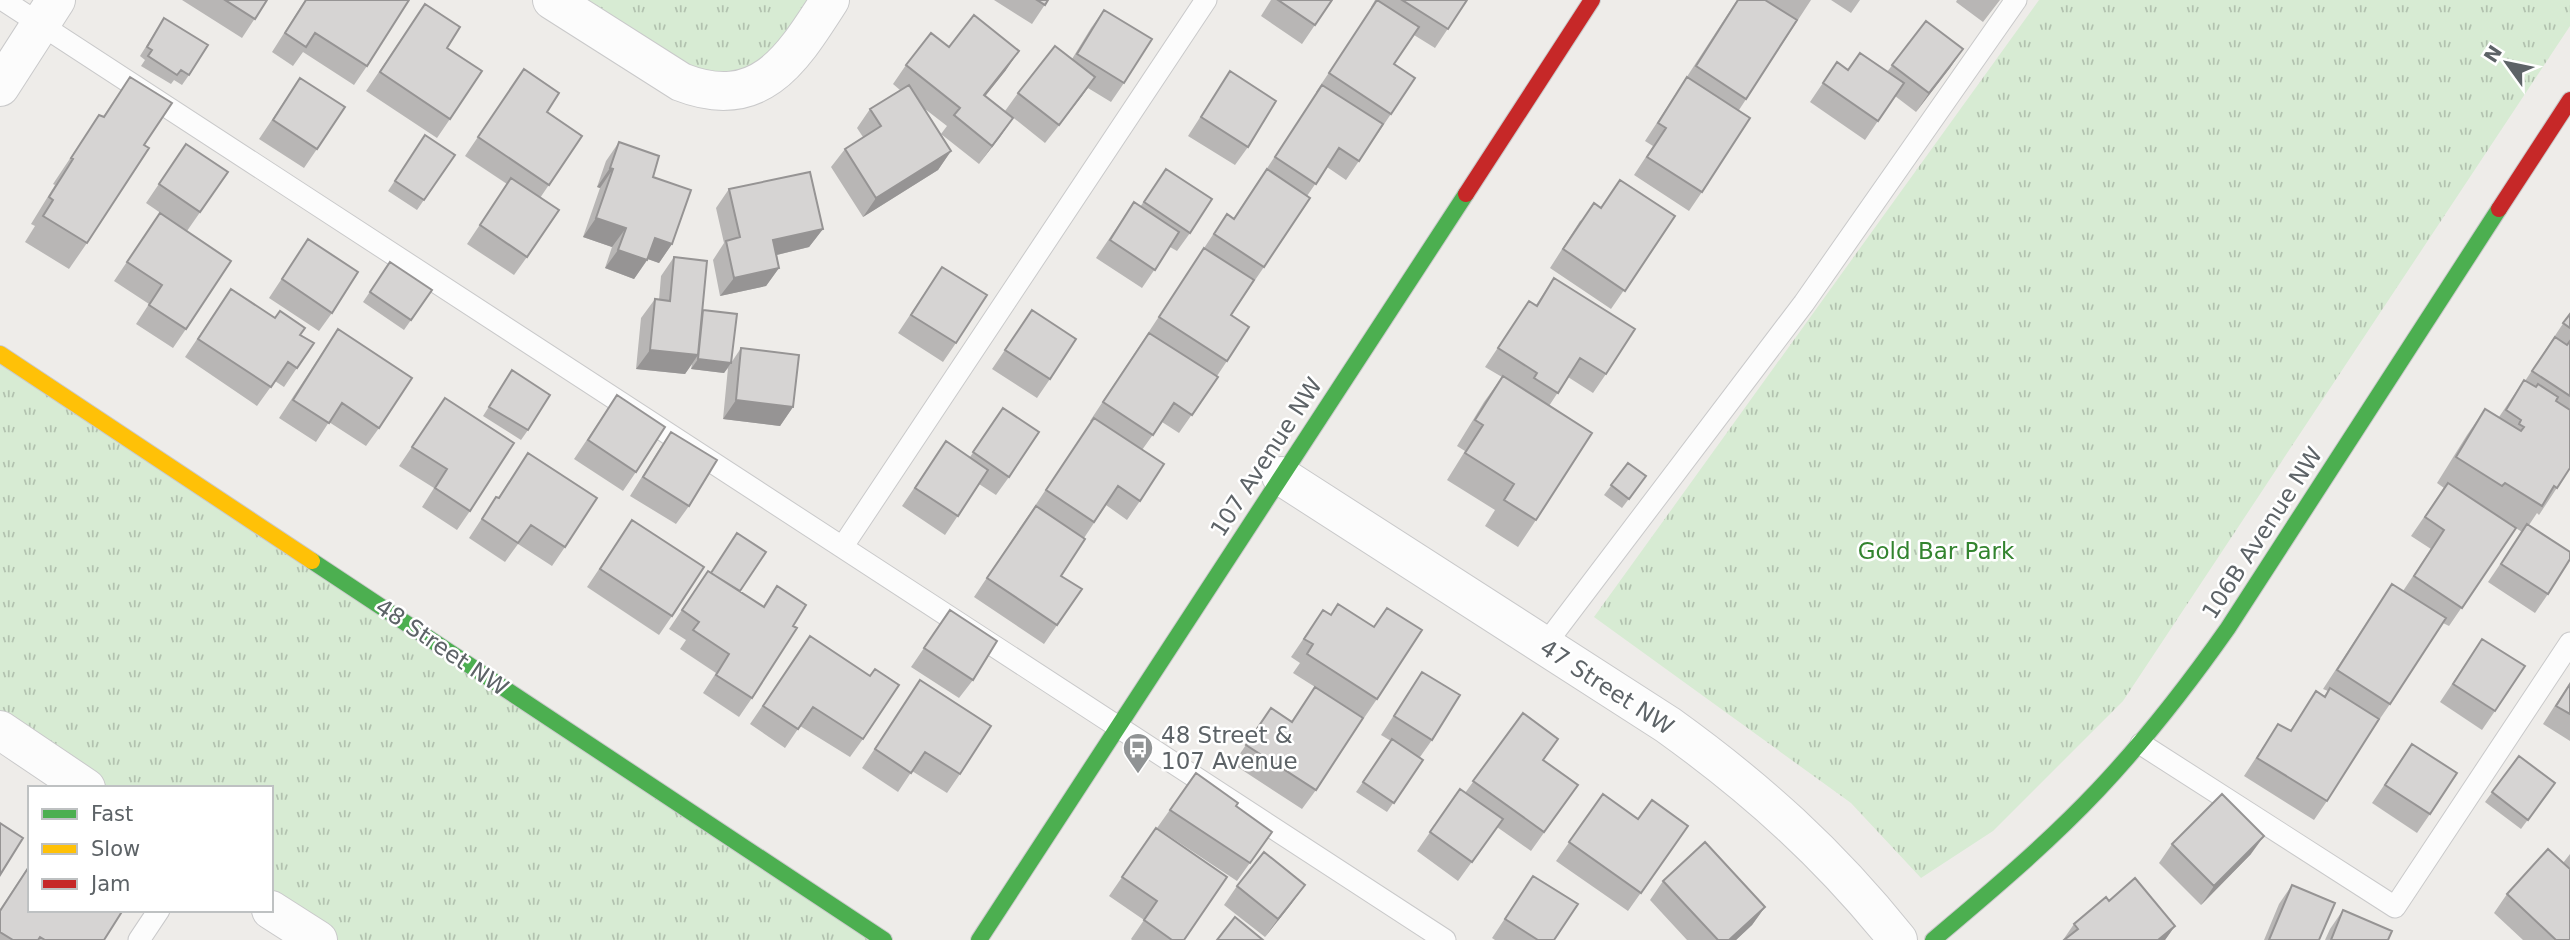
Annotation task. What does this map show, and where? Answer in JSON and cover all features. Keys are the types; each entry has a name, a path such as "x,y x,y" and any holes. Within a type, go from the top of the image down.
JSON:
{"street":[{"path":"552,0 681,82 700,90 720,92 741,90 762,82 782,67 802,43 830,0"},
{"name":"107 Avenue NW","path":"979,940 1592,0"},
{"path":"0,87 48,12"},
{"name":"106B Avenue NW","path":"1933,940 2048,840 2141,744 2170,709 2221,638 2570,100"},
{"name":"48 Street NW","path":"0,355 884,940"},
{"name":"47 Street NW","path":"1281,476 1668,725 1746,783 1823,853 1898,940"},
{"path":"0,730 83,786"},
{"path":"273,911 318,940"}],"lane":[{"path":"3,0 48,12 843,546 1445,940"},
{"path":"843,546 1206,0"},
{"path":"1544,646 1804,303 2016,0"},
{"path":"2141,744 2395,907 2570,643"},
{"path":"139,940 158,912"}],"green space":[{"path":"552,0 830,0 741,90"},
{"name":"Gold Bar Park","path":"2039,0 2570,0 2570,26 2123,701 1993,831 1921,878 1851,803 1594,617"},
{"path":"0,354 884,940 318,940 273,911 273,786 83,786 0,730"}],"building":[{"path":"225,0 267,0 255,19"},
{"path":"306,0 409,0 367,66 315,33 306,47 285,33"},
{"path":"1278,0 1332,0 1315,25"},
{"path":"1377,0 1419,27 1394,64 1415,78 1391,114 1329,73"},
{"path":"1402,0 1467,0 1448,29"},
{"path":"1738,0 1765,0 1797,20 1746,99 1696,66"},
{"path":"425,4 460,27 447,48 482,71 450,119 380,72"},
{"path":"1104,10 1152,39 1124,83 1077,54"},
{"path":"974,15 1019,51 984,95 1013,118 992,146 954,115 960,108 906,65 931,33 949,47"},
{"path":"164,18 208,45 189,75 181,70 177,75 148,56 152,50 147,47"},
{"path":"1926,21 1963,49 1929,93 1892,65"},
{"path":"1055,46 1095,77 1059,125 1018,93"},
{"path":"1860,53 1904,83 1878,121 1823,83 1837,62 1848,70"},
{"path":"524,69 559,93 547,112 582,136 549,185 478,137"},
{"path":"1230,71 1276,101 1248,147 1201,117"},
{"path":"130,77 172,103 144,145 149,148 87,243 43,216 53,200 49,197 73,159 71,158 99,115 104,117"},
{"path":"1687,77 1750,118 1702,192 1647,157 1666,128 1658,123"},
{"path":"300,78 345,107 317,149 273,120"},
{"path":"909,85 951,151 876,198 845,149 881,126 870,109"},
{"path":"1322,85 1383,124 1359,161 1339,148 1316,184 1275,157"},
{"path":"425,135 455,155 424,200 395,181"},
{"path":"619,142 659,156 653,177 691,190 672,244 655,238 647,260 618,250 626,228 596,218"},
{"path":"186,144 228,172 200,212 159,184"},
{"path":"1166,169 1212,199 1190,233 1144,202"},
{"path":"1267,169 1310,198 1264,267 1214,234 1227,214 1234,219"},
{"path":"810,172 823,229 773,240 779,268 734,278 726,241 740,237 729,189"},
{"path":"511,178 559,210 527,257 480,225"},
{"path":"1620,180 1675,216 1625,291 1563,249 1594,203 1601,208"},
{"path":"1134,202 1179,232 1155,270 1110,240"},
{"path":"160,213 231,261 186,329 149,305 162,285 127,262"},
{"path":"308,239 358,272 332,313 282,279"},
{"path":"1204,248 1254,280 1231,315 1249,327 1227,361 1159,317"},
{"path":"674,257 707,261 698,355 650,350 655,299 670,301"},
{"path":"390,262 432,290 411,320 370,292"},
{"path":"942,267 987,295 956,343 911,315"},
{"path":"1554,278 1635,329 1606,374 1580,358 1558,393 1534,378 1537,373 1498,348 1529,301 1537,306"},
{"path":"231,289 275,318 280,311 305,328 300,335 314,343 297,368 288,362 271,387 198,339"},
{"path":"703,310 737,314 731,363 698,359"},
{"path":"1032,310 1076,339 1050,379 1005,350"},
{"path":"2570,314 2570,328 2563,323"},
{"path":"338,329 412,378 379,428 342,403 329,423 293,400"},
{"path":"1149,333 1218,377 1192,415 1174,403 1153,435 1103,402"},
{"path":"2555,337 2567,345 2570,341 2570,396 2532,371"},
{"path":"741,348 799,355 793,407 736,400"},
{"path":"512,370 550,395 528,430 489,407"},
{"path":"1503,376 1592,433 1536,520 1504,500 1514,484 1465,453 1483,425 1475,420"},
{"path":"2524,380 2536,387 2538,384 2558,397 2556,401 2570,410 2570,468 2557,488 2554,486 2542,506 2505,483 2502,486 2456,457 2485,409 2521,431 2524,427 2519,424 2521,420 2506,410"},
{"path":"617,395 665,427 636,472 588,440"},
{"path":"445,398 514,443 470,511 435,488 447,469 412,447"},
{"path":"1003,408 1039,432 1009,477 973,452"},
{"path":"1094,418 1164,464 1140,501 1118,486 1094,522 1046,490"},
{"path":"671,432 717,460 689,506 643,477"},
{"path":"946,441 988,470 958,516 915,488"},
{"path":"528,453 597,498 565,547 531,525 518,543 482,519"},
{"path":"1628,463 1646,476 1629,499 1611,485"},
{"path":"2448,483 2516,528 2462,608 2414,576 2444,530 2425,517"},
{"path":"1036,506 1085,539 1061,576 1082,589 1057,625 987,578"},
{"path":"632,520 704,567 672,616 600,569"},
{"path":"2527,524 2570,552 2570,559 2548,594 2501,564"},
{"path":"737,533 766,552 740,591 711,573"},
{"path":"708,571 764,607 777,586 806,605 793,626 797,628 752,698 716,675 729,654 693,630 699,622 682,610"},
{"path":"2392,584 2446,618 2390,704 2337,670"},
{"path":"1338,604 1374,627 1387,608 1422,630 1377,699 1307,654 1313,644 1304,639 1323,610 1331,615"},
{"path":"950,610 997,641 973,680 924,648"},
{"path":"810,636 870,676 875,669 899,685 863,739 813,707 798,729 763,706"},
{"path":"2482,639 2525,666 2495,711 2453,684"},
{"path":"1422,672 1460,695 1432,740 1394,716"},
{"path":"920,680 991,726 960,774 925,752 911,773 875,749"},
{"path":"2570,684 2570,714 2556,706"},
{"path":"1315,687 1363,718 1316,790 1246,745 1271,708 1292,722"},
{"path":"2330,688 2379,719 2327,801 2257,758 2278,724 2291,731 2316,691 2325,697"},
{"path":"1523,713 1558,739 1543,760 1578,785 1544,832 1473,781"},
{"path":"1392,739 1423,760 1394,803 1363,782"},
{"path":"2412,744 2457,773 2430,814 2385,785"},
{"path":"2519,756 2555,783 2528,820 2492,792"},
{"path":"1196,773 1272,832 1250,863 1170,810"},
{"path":"1460,789 1503,819 1472,862 1430,832"},
{"path":"1603,794 1638,819 1652,800 1688,826 1641,893 1569,842"},
{"path":"2222,794 2264,836 2214,886 2172,844"},
{"path":"0,823 23,838 0,875"},
{"path":"1156,828 1227,877 1184,940 1172,940 1144,920 1157,901 1122,877"},
{"path":"1705,842 1765,907 1729,940 1718,940 1663,881"},
{"path":"2548,849 2570,869 2570,940 2556,940 2507,894"},
{"path":"1264,852 1305,885 1278,919 1237,886"},
{"path":"28,868 28,912 122,912 104,940 45,940 40,937 38,940 13,940 0,932 0,911"},
{"path":"1533,876 1578,904 1554,940 1538,940 1505,919"},
{"path":"2135,878 2175,926 2158,940 2064,940 2078,929 2074,924 2106,897 2109,901"},
{"path":"2292,885 2335,903 2319,940 2269,940"},
{"path":"2343,910 2392,931 2388,940 2331,940"},
{"path":"1235,917 1263,940 1217,940"}],"traffic: fast":[{"path":"979,940 1466,194"},
{"path":"1933,940 2079,810 2133,751 2182,691 2228,628 2499,209"},
{"path":"312,561 884,940"}],"traffic: slow":[{"path":"0,354 312,561"}],"traffic: jam":[{"path":"1466,194 1592,0"},
{"path":"2499,209 2570,100"}],"place":[{"name":"48 Street & 107 Avenue","path":"1138,775"}]}
